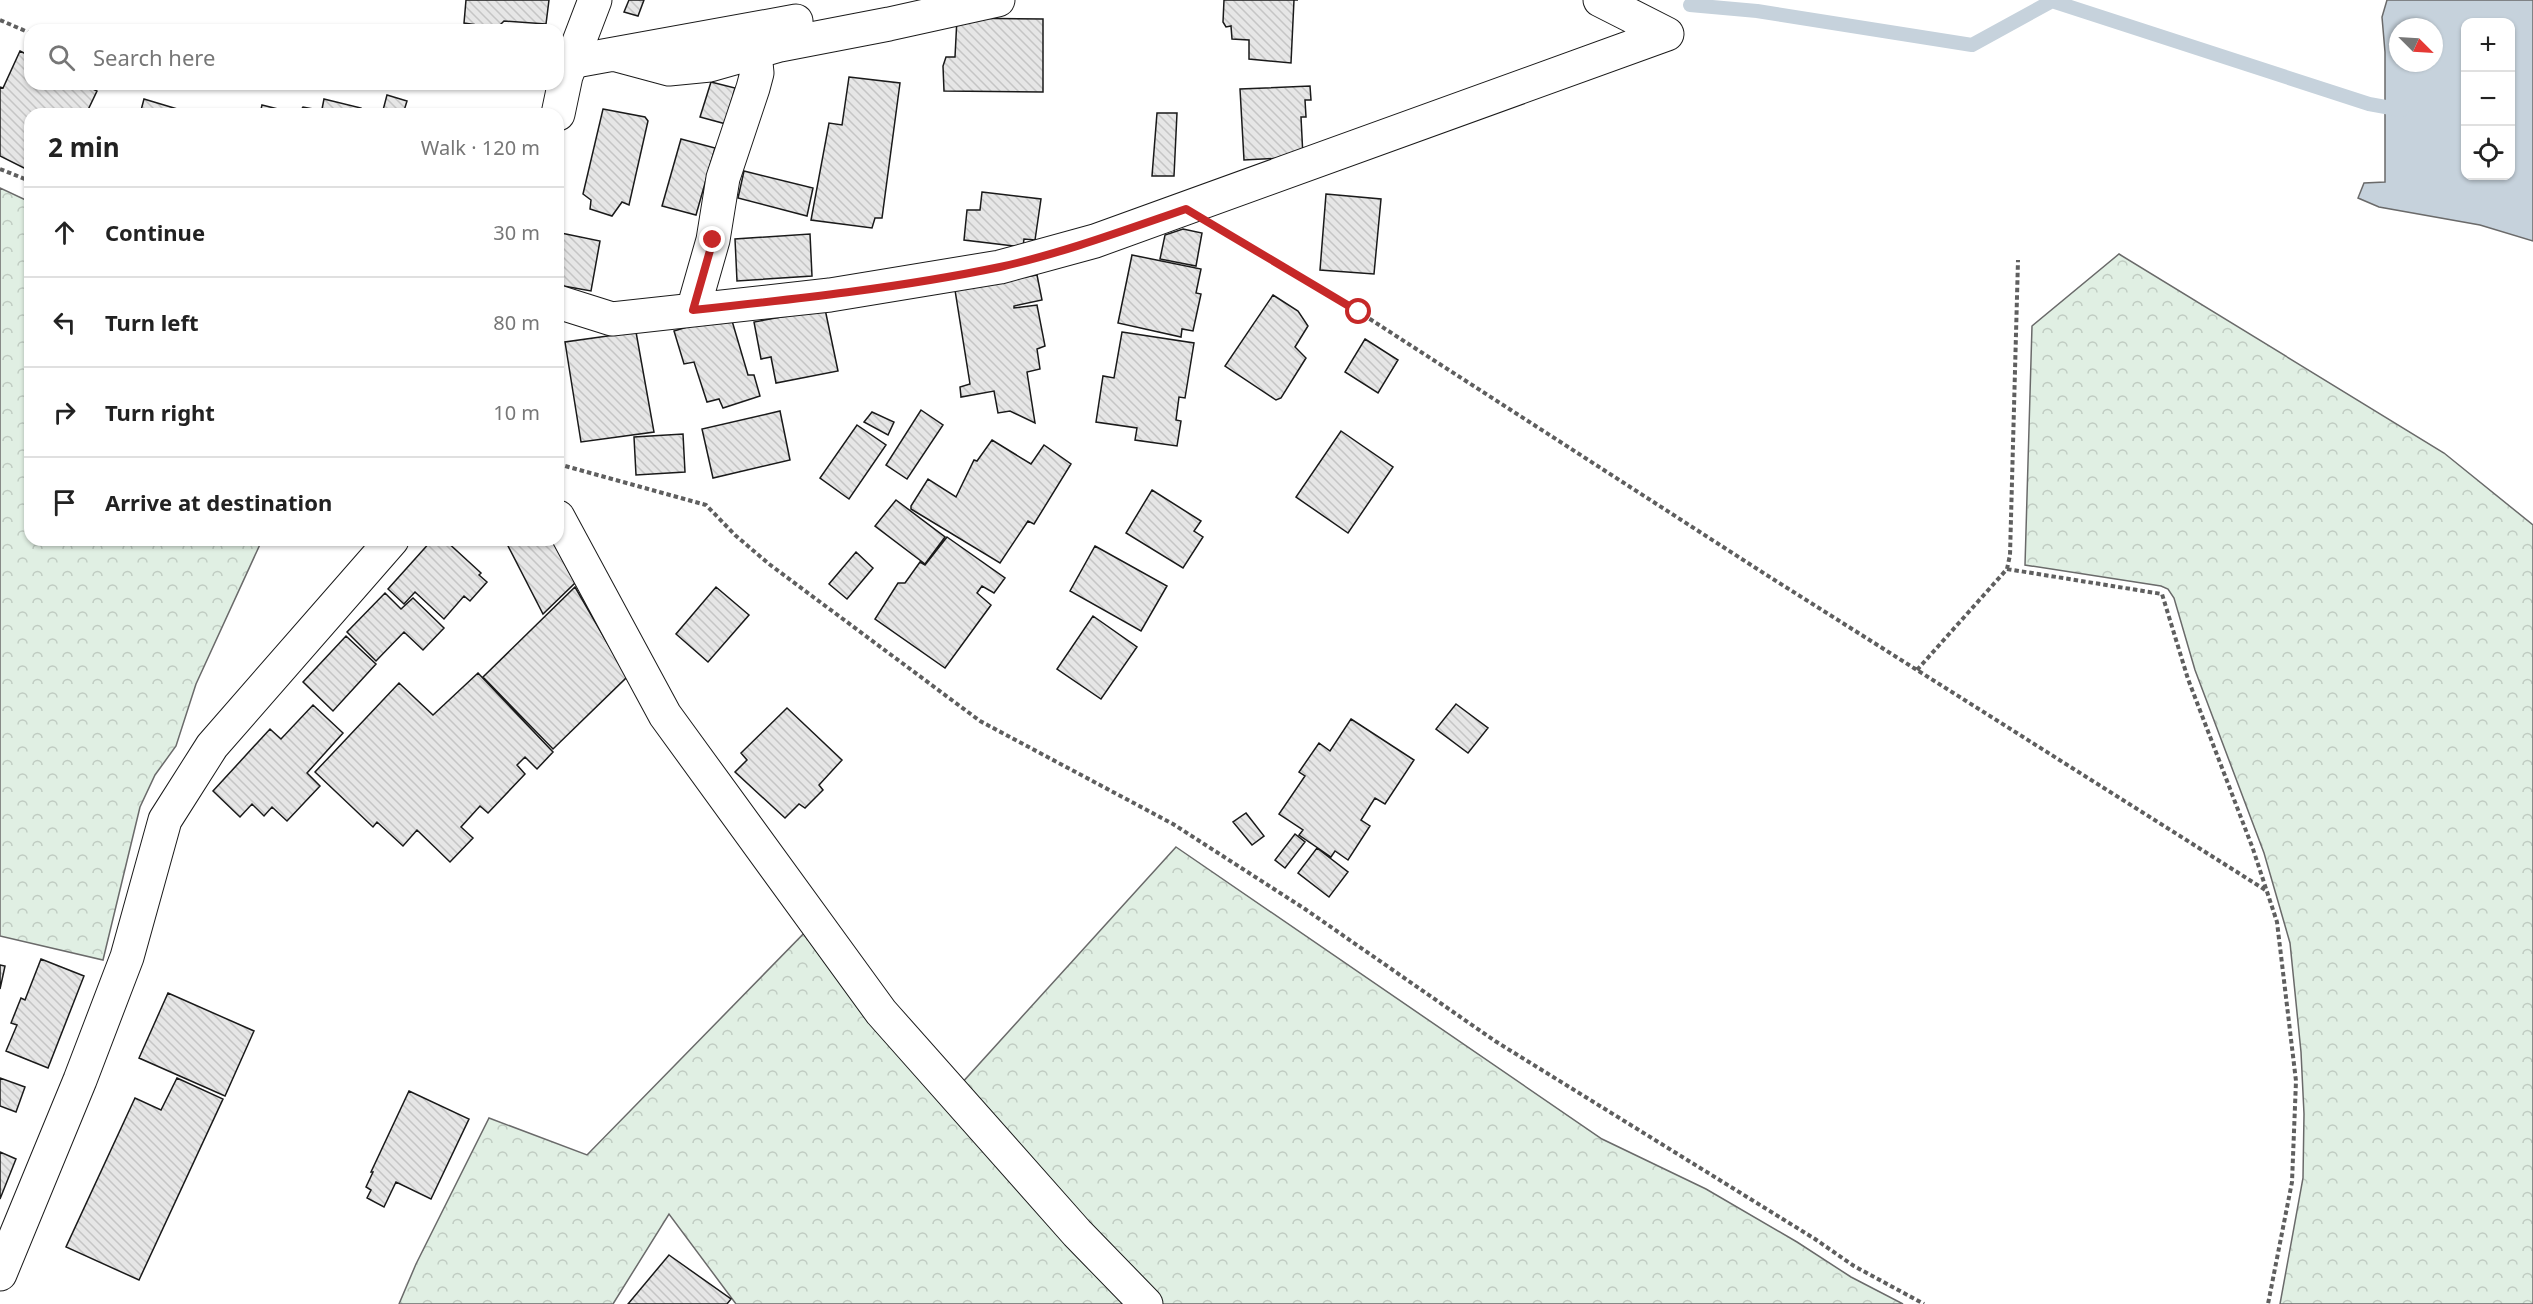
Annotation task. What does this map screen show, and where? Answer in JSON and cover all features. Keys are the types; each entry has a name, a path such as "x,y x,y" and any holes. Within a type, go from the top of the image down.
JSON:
{"street":[{"path":"564,88 570,62 595,0"},
{"path":"570,62 908,0"},
{"path":"617,55 669,69 710,65 780,45 998,0"},
{"path":"564,304 612,319 830,295 1000,267 1095,241 1667,34 1600,0"},
{"path":"693,310 713,240 723,178 757,73 755,53"},
{"path":"559,108 564,90"},
{"path":"564,528 665,715 881,1012 1077,1233 1146,1304"},
{"path":"0,1274 80,1080 127,957 165,820 212,746 387,546"}],"path":[{"path":"0,21 24,31"},
{"path":"0,169 24,179"},
{"path":"1186,209 1359,312 1917,670 2267,891"},
{"path":"1917,670 2007,570 2010,555 2018,260"},
{"path":"564,466 706,505 735,535 769,564 980,721 1173,824 1305,909 1495,1041 1815,1239 1854,1266 1924,1304"},
{"path":"2007,570 2162,594 2188,679 2253,849 2277,921 2296,1081 2292,1182 2268,1304"}],"green space":[{"path":"0,188 24,199 24,546 259,546 196,684 176,746 155,775 140,807 103,960 0,936"},
{"path":"2119,254 2444,453 2533,525 2533,1304 2280,1304 2303,1178 2304,1114 2301,1052 2290,943 2264,853 2195,670 2174,598 2168,589 2025,565 2032,326"},
{"path":"1176,847 1602,1139 1706,1189 1797,1242 1851,1277 1903,1304 736,1304 669,1214 613,1304 399,1304 416,1264 489,1118 587,1155 815,922 950,1096"}],"shaded area":[{"path":"2387,0 2533,0 2533,241 2480,225 2379,207 2358,198 2364,183 2385,182 2385,52 2382,17"}],"building":[{"path":"466,0 549,0 546,24 504,21 501,24 464,23"},
{"path":"629,0 644,0 638,16 624,12"},
{"path":"1224,0 1294,0 1291,63 1249,59 1249,40 1232,39 1231,26 1226,27 1223,22"},
{"path":"957,18 1043,19 1043,92 944,91 943,66 946,57 955,57"},
{"path":"20,51 24,53 24,90 97,91 89,108 24,108 24,168 0,156 0,87 3,88"},
{"path":"849,77 900,83 882,218 875,218 872,228 811,220 829,123 842,125"},
{"path":"711,82 735,88 726,124 700,117"},
{"path":"1310,86 1311,100 1305,100 1306,117 1301,117 1303,157 1244,160 1240,89"},
{"path":"387,95 407,101 405,108 384,108"},
{"path":"144,99 174,108 142,108"},
{"path":"324,99 361,108 322,108"},
{"path":"603,109 645,117 648,121 629,205 622,202 612,216 590,209 591,200 583,194"},
{"path":"1157,113 1177,113 1174,176 1152,176"},
{"path":"681,139 715,148 696,215 662,206"},
{"path":"744,171 813,188 807,216 738,198"},
{"path":"982,192 1041,199 1035,240 1024,239 1023,247 964,240 967,210 980,210"},
{"path":"1326,194 1381,199 1374,274 1320,270"},
{"path":"1183,229 1202,233 1196,266 1160,259 1165,235"},
{"path":"564,234 600,241 591,291 564,286"},
{"path":"810,234 812,276 737,281 735,239"},
{"path":"1132,255 1201,269 1196,293 1201,294 1193,331 1182,329 1181,337 1118,323"},
{"path":"1037,275 1042,300 1014,306 1014,308 1037,305 1045,346 1037,349 1040,369 1027,372 1035,423 1010,411 998,413 994,391 961,397 960,387 970,384 955,290"},
{"path":"1273,295 1298,311 1308,326 1295,347 1306,358 1281,398 1276,400 1225,366"},
{"path":"825,309 838,371 776,383 771,357 761,359 754,322"},
{"path":"730,314 748,375 754,375 760,396 723,408 719,399 707,402 694,362 684,364 674,331"},
{"path":"636,332 654,432 581,442 565,342"},
{"path":"1122,332 1194,343 1185,398 1179,397 1176,420 1181,421 1177,446 1135,440 1137,428 1096,422 1103,376 1114,378"},
{"path":"1365,339 1398,360 1378,393 1345,372"},
{"path":"921,410 943,425 907,479 886,465"},
{"path":"780,411 790,460 713,478 702,429"},
{"path":"872,412 894,422 888,435 864,422"},
{"path":"857,425 886,445 849,499 820,478"},
{"path":"1341,431 1393,467 1348,533 1296,497"},
{"path":"683,434 685,472 636,475 634,437"},
{"path":"992,440 1031,464 1044,445 1071,464 1034,524 1028,521 1000,563 911,509 928,479 956,497 974,460 977,461"},
{"path":"1152,490 1201,521 1194,531 1203,537 1183,568 1126,533"},
{"path":"896,500 945,537 925,564 875,526"},
{"path":"947,537 1005,578 994,593 982,586 977,593 991,605 945,668 875,619 898,583 905,583 920,562 925,565"},
{"path":"427,546 452,546 481,573 479,575 487,582 470,601 464,596 444,619 415,592 404,604 388,589"},
{"path":"508,546 555,546 575,583 543,614"},
{"path":"1095,546 1167,586 1141,631 1070,591"},
{"path":"856,552 873,568 847,599 829,584"},
{"path":"575,587 627,677 553,749 483,677"},
{"path":"716,587 749,615 708,662 676,634"},
{"path":"385,593 401,609 413,598 444,628 423,650 404,632 376,661 347,632"},
{"path":"1093,616 1137,647 1101,699 1057,669"},
{"path":"346,636 376,664 333,711 303,682"},
{"path":"478,673 553,752 537,769 525,757 517,765 525,774 488,813 480,806 461,827 473,838 450,862 417,830 403,846 377,822 373,827 315,772 399,683 433,715"},
{"path":"1456,704 1488,728 1468,753 1436,729"},
{"path":"313,705 343,733 307,773 320,786 287,821 272,807 264,816 252,804 240,817 213,791 270,729 281,739"},
{"path":"787,708 842,760 819,785 823,790 805,808 799,804 785,818 735,772 747,760 741,753"},
{"path":"1351,719 1414,760 1385,804 1375,798 1361,820 1370,826 1348,860 1335,851 1331,857 1299,835 1303,830 1279,814 1305,776 1299,772 1319,743 1330,751"},
{"path":"1246,813 1264,836 1252,845 1233,822"},
{"path":"1295,834 1305,842 1285,868 1275,860"},
{"path":"1317,848 1348,872 1329,897 1298,873"},
{"path":"41,959 84,976 48,1068 6,1051 17,1025 11,1023 21,998 25,1000"},
{"path":"0,965 5,966 0,989"},
{"path":"168,993 254,1031 225,1096 139,1058"},
{"path":"0,1078 25,1087 16,1112 0,1106"},
{"path":"177,1078 223,1099 139,1280 66,1247 135,1098 161,1110"},
{"path":"409,1091 469,1119 431,1199 396,1182 384,1207 367,1198 371,1190 366,1187"},
{"path":"0,1152 16,1159 0,1199"},
{"path":"669,1255 731,1299 727,1304 628,1304"}],"waterway":[{"path":"1690,5 1757,11 1972,45 2052,1 2369,104 2402,110"}],"route":[{"path":"713,240 693,310 830,295 1000,267 1095,241 1186,209 1359,312"}]}
